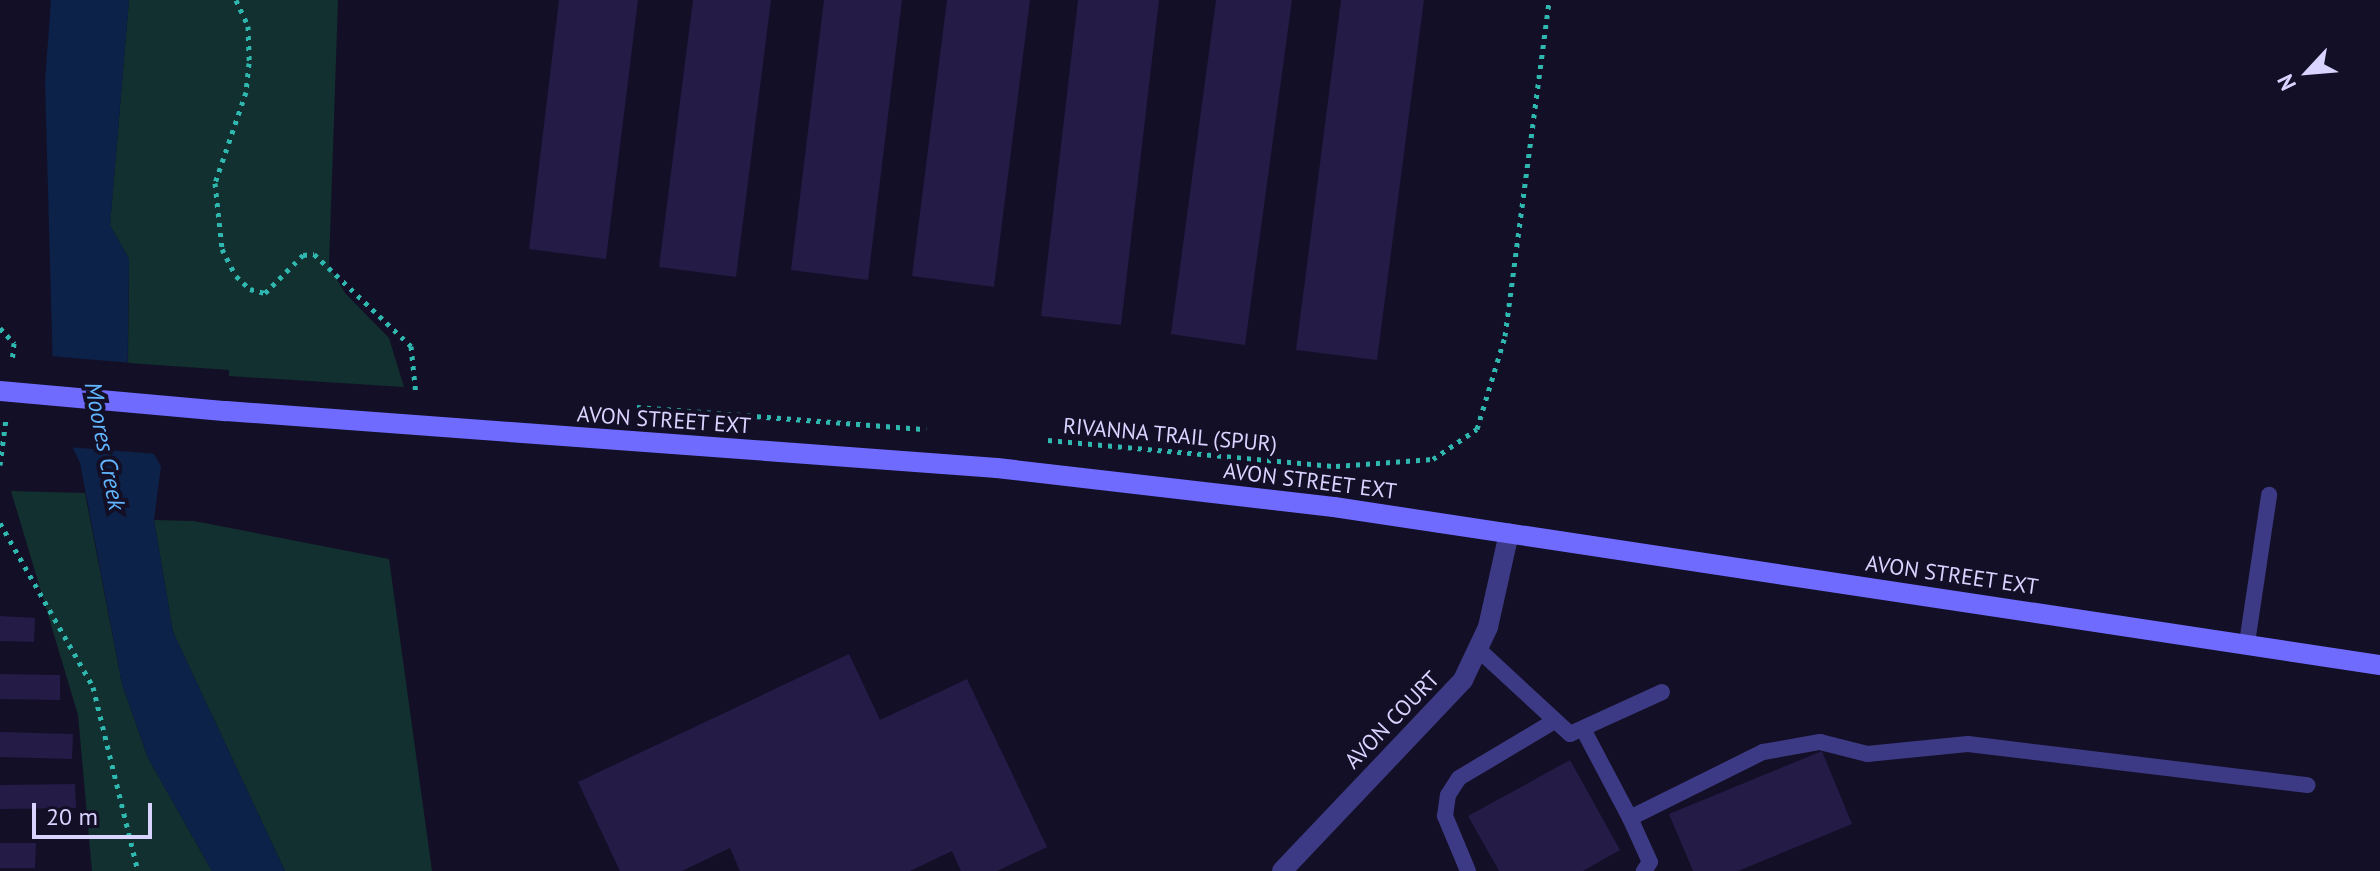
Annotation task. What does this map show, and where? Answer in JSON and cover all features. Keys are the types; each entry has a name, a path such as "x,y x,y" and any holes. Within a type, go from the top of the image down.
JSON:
{"main road":[{"name":"AVON STREET EXT","path":"0,391 226,411 997,468 1334,507 2380,665"}],"street":[{"name":"AVON COURT","path":"1282,871 1446,702 1479,650 1509,533"}],"lane":[{"path":"2247,643 2269,495"},
{"path":"1479,650 1533,696 1553,722 1570,734 1662,692"},
{"path":"1468,871 1445,816 1448,795 1459,778 1553,722"},
{"path":"1583,729 1650,862 1644,871"},
{"path":"1630,818 1763,752 1820,742 1867,754 1968,744 2308,785"}],"path":[{"path":"236,0 248,26 249,63 246,92 215,183 222,249 236,276 250,289 265,293 303,255 314,254 411,346 416,396"},
{"name":"RIVANNA TRAIL (SPUR)","path":"1041,439 1336,466 1433,459 1477,429 1505,336 1549,0"},
{"path":"401,395 432,397"},
{"path":"632,407 929,429"},
{"path":"0,523 93,687 138,871"}],"green space":[{"path":"129,0 338,0 329,266 345,293 389,338 404,387 229,376 229,370 128,363 129,259 110,225"},
{"path":"11,491 85,493 122,684 148,758 212,871 92,871 78,715"},
{"path":"154,520 194,521 389,559 432,871 285,871 173,632"}],"water":[{"name":"Moores Creek","path":"51,0 129,0 110,225 129,259 127,409 161,466 154,520 173,632 285,871 212,871 148,758 122,684 80,463 54,409 45,82"}],"pier":[{"path":"49,356 132,363 131,408 158,454 67,447 50,410"}],"building":[{"path":"559,0 638,0 606,259 529,249"},
{"path":"693,0 771,0 736,277 659,267"},
{"path":"824,0 902,0 868,280 791,270"},
{"path":"947,0 1030,0 994,287 912,276"},
{"path":"1078,0 1159,0 1121,325 1041,316"},
{"path":"1216,0 1292,0 1245,345 1171,334"},
{"path":"1341,0 1424,0 1377,360 1296,350"},
{"path":"0,616 35,618 34,642 0,641"},
{"path":"849,654 880,720 967,679 1047,847 997,871 961,871 952,851 910,871 740,871 730,848 682,871 620,871 578,782"},
{"path":"0,674 60,675 60,700 0,699"},
{"path":"0,732 73,734 72,759 0,757"},
{"path":"1822,751 1852,824 1738,871 1693,871 1669,814"},
{"path":"1570,760 1620,850 1583,871 1499,871 1468,816"},
{"path":"75,784 76,808 0,809 0,785"},
{"path":"0,843 36,843 35,868 0,868"}]}
